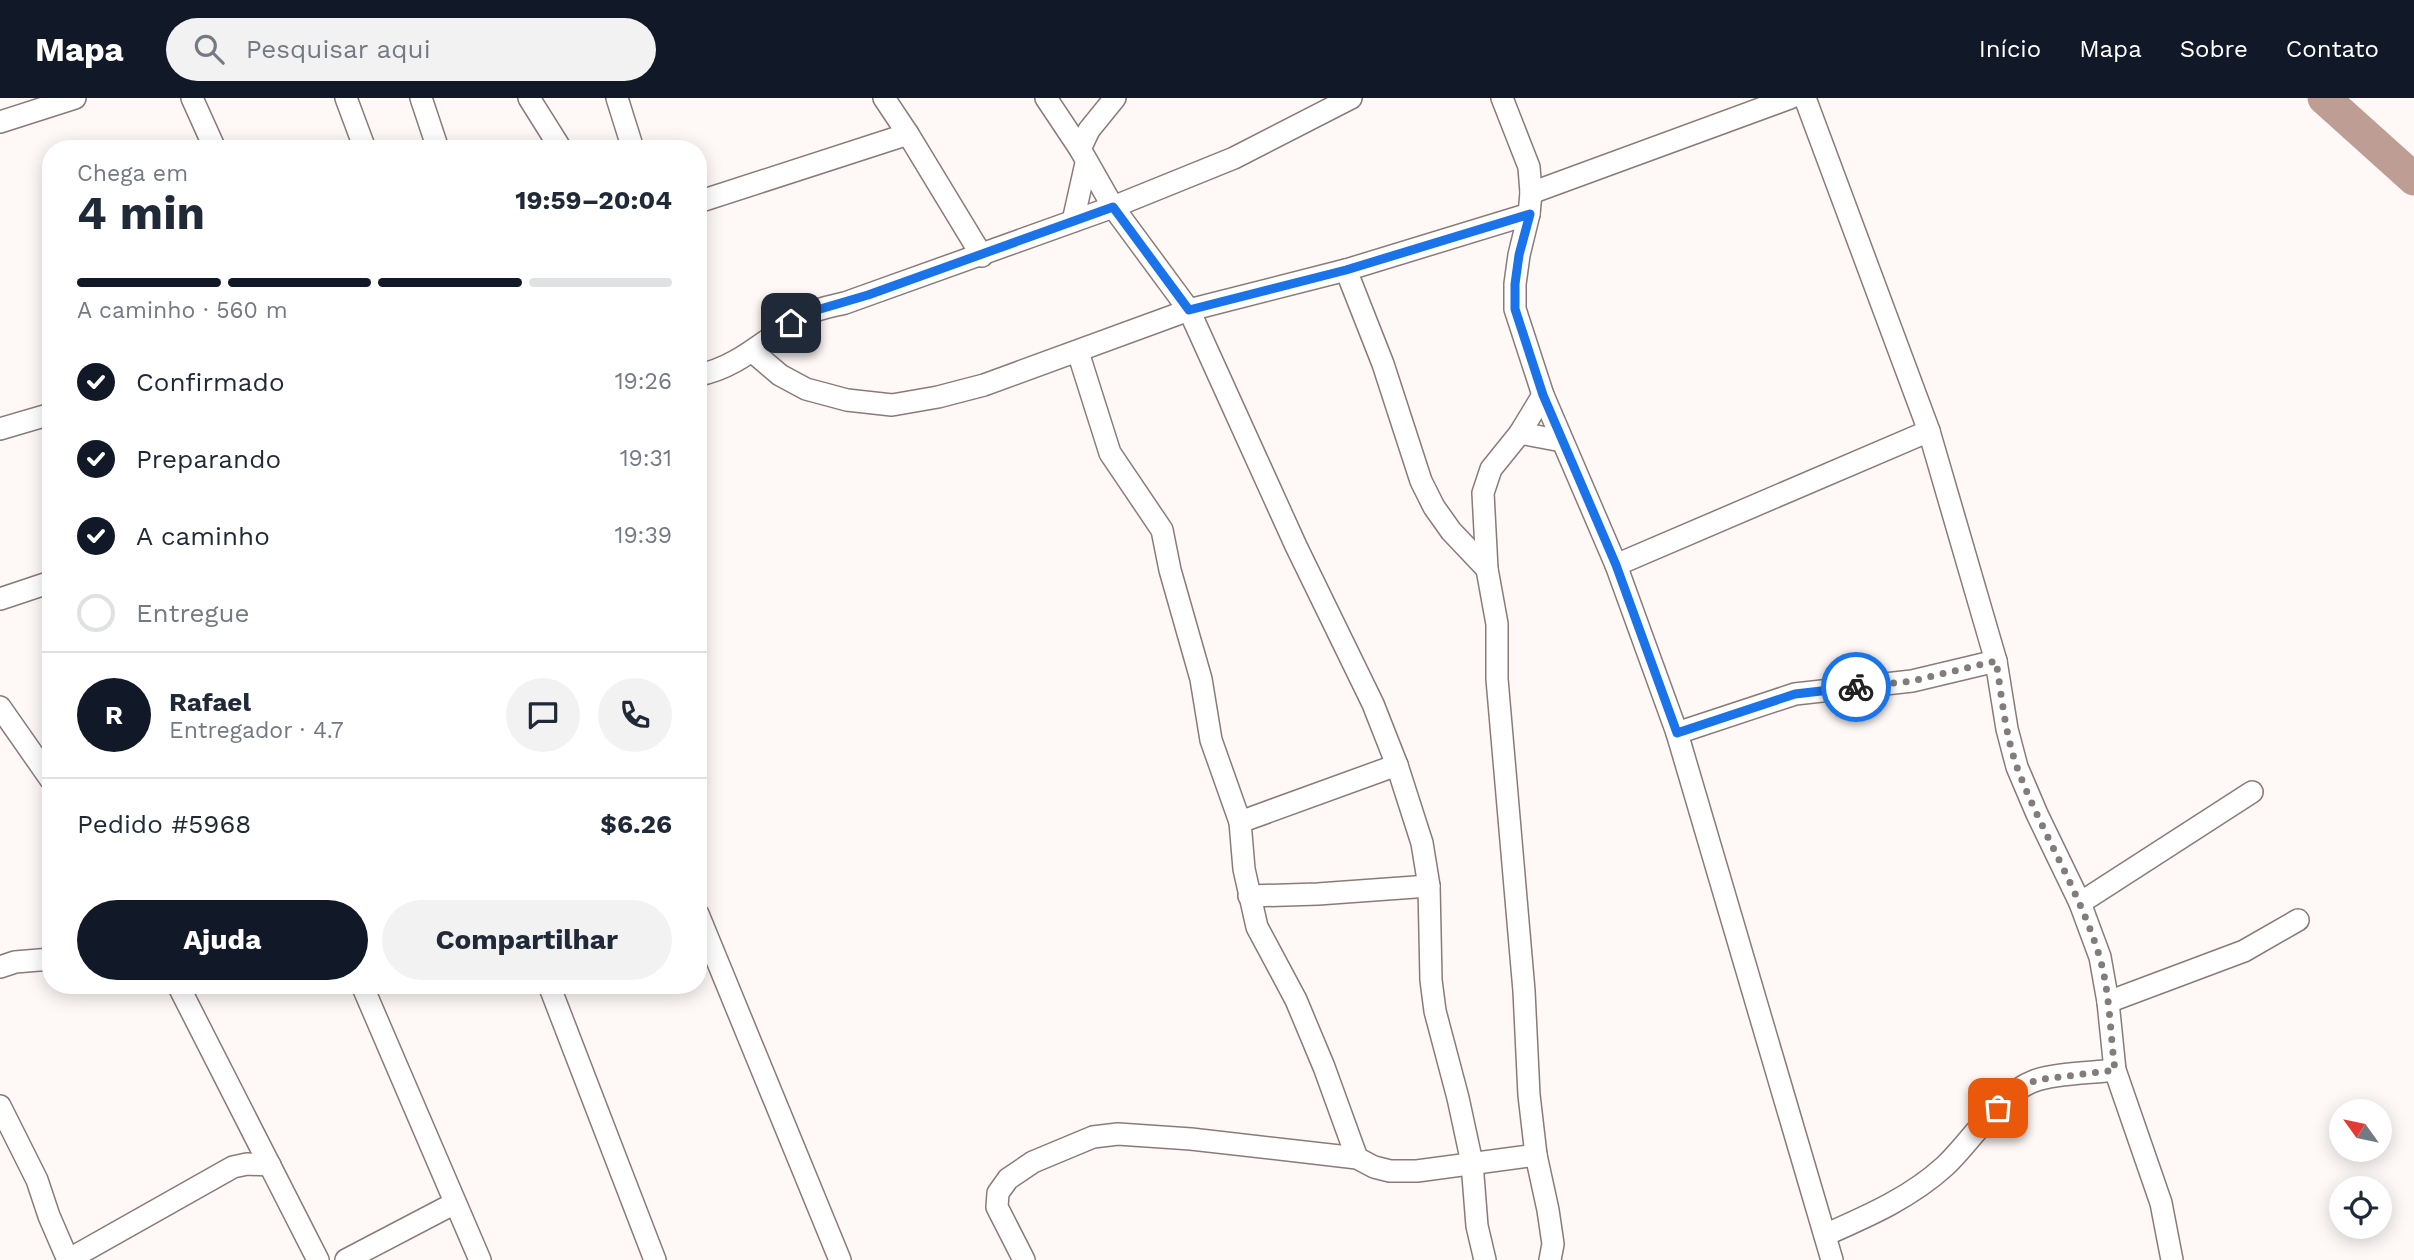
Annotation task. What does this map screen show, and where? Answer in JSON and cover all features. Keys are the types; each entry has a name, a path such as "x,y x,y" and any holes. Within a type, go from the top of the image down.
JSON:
{"street":[{"path":"0,122 75,98"},
{"path":"192,98 211,140"},
{"path":"346,98 362,140"},
{"path":"421,98 435,140"},
{"path":"529,98 555,140"},
{"path":"617,98 630,140"},
{"path":"884,98 982,256"},
{"path":"1046,98 1113,207 1189,310 1296,546 1373,704 1397,765 1422,843 1432,918 1431,980 1435,1011 1472,1163 1477,1226 1480,1248 1485,1260"},
{"path":"1073,221 1089,130 1115,98"},
{"path":"707,371 753,352 810,312 845,303 982,256 1113,207 1234,158 1352,98"},
{"path":"1502,98 1529,167 1530,203 1519,255 1515,309 1543,395 1616,565 1677,733 1832,1260"},
{"path":"753,352 780,375 806,389 847,400 892,405 938,397 984,385 1189,310 1346,270 1530,203 1790,98"},
{"path":"1805,98 1929,431 1996,661 2007,729 2017,767 2080,903 2100,957 2115,1070 2161,1203 2172,1260"},
{"path":"707,199 908,134"},
{"path":"1346,270 1383,364 1421,481 1434,507 1451,531 1487,569"},
{"path":"1078,352 1110,453 1126,479 1154,514 1162,530 1170,570 1201,679 1211,740 1240,822 1244,869 1257,927 1296,1000 1357,1158"},
{"path":"1543,395 1520,433 1491,469 1483,493 1487,569 1497,624 1497,680 1524,991 1530,1095 1536,1155 1553,1244 1550,1260"},
{"path":"0,429 42,417"},
{"path":"1616,565 1929,431"},
{"path":"1520,433 1563,441"},
{"path":"0,599 42,585"},
{"path":"1677,733 1795,694 1912,681 1996,661"},
{"path":"0,708 42,767"},
{"path":"1240,822 1397,765"},
{"path":"2080,903 2252,792"},
{"path":"1249,896 1429,886"},
{"path":"2108,1002 2244,951 2298,920"},
{"path":"707,936 840,1260"},
{"path":"0,967 15,962 42,960"},
{"path":"183,994 317,1260"},
{"path":"366,994 480,1260"},
{"path":"552,994 655,1260"},
{"path":"1825,1235 1892,1205 1919,1188 1947,1164 2016,1090 2036,1080 2115,1070"},
{"path":"0,1106 37,1180 68,1260 233,1167 247,1164 270,1165"},
{"path":"1024,1260 998,1206 998,1192 1009,1179 1032,1162 1093,1137 1118,1134 1179,1138 1357,1158 1374,1167 1390,1171 1417,1171 1536,1155"},
{"path":"346,1260 455,1203"}],"waterway":[{"path":"2324,98 2414,179"}],"way so far":[{"path":"1856,687 1912,681 1996,661 2007,729 2017,767 2080,903 2100,957 2115,1070 2036,1080 2016,1090 1998,1108"}],"route":[{"path":"791,323 810,312 845,303 982,256 1113,207 1189,310 1346,270 1530,214 1519,255 1515,309 1543,395 1616,565 1677,733 1795,694 1856,687"}]}
